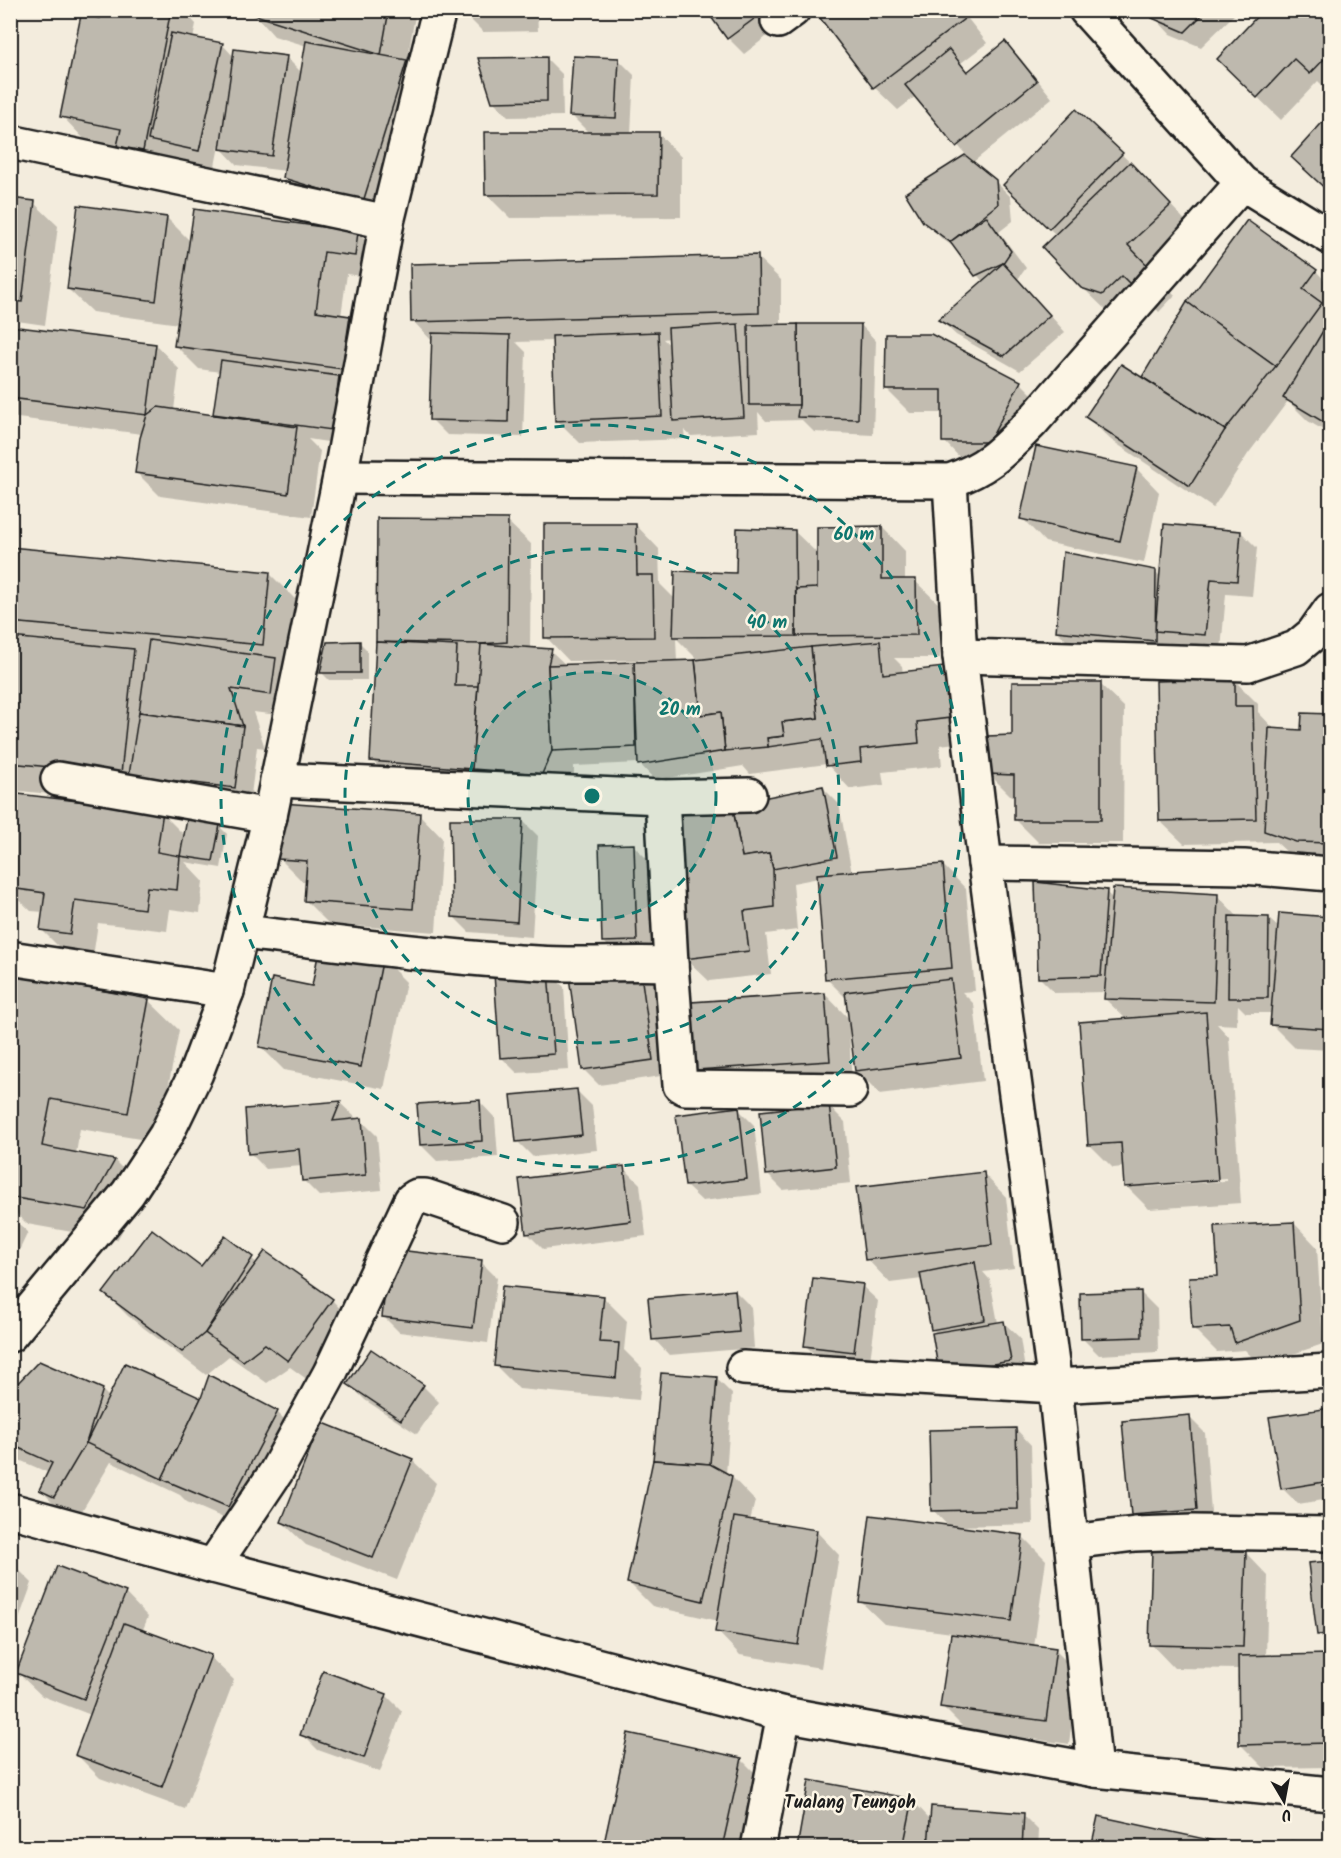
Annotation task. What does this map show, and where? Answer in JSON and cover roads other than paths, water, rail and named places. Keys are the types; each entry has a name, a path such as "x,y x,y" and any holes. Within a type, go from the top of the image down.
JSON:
{"street":[{"path":"10,1335 128,1193 166,1135 196,1073 226,991 243,932 270,816 339,477 387,222 439,10"},
{"path":"1092,12 1242,183 1330,237"},
{"path":"10,142 387,222"},
{"path":"339,477 950,481 967,475 996,459 1032,422 1242,183"},
{"path":"950,481 960,656 985,863 1055,1386 1095,1770"},
{"path":"960,656 1248,664 1296,648 1313,634 1330,610"},
{"path":"58,778 270,816"},
{"path":"277,780 662,797 749,795"},
{"path":"662,797 680,1085 682,1087 850,1090"},
{"path":"985,863 1244,867 1330,874"},
{"path":"243,932 487,960 542,963 671,964"},
{"path":"10,958 226,991"},
{"path":"213,1566 276,1472 330,1373 411,1200 417,1196 425,1196 503,1222"},
{"path":"743,1368 1055,1386 1330,1371"},
{"path":"10,1510 213,1566 784,1714 1095,1770 1330,1794"},
{"path":"1071,1542 1135,1534 1193,1532 1330,1534"},
{"path":"758,1848 784,1714"}],"district":[{"name":"Tualang Teungoh","path":"850,1802"}]}
